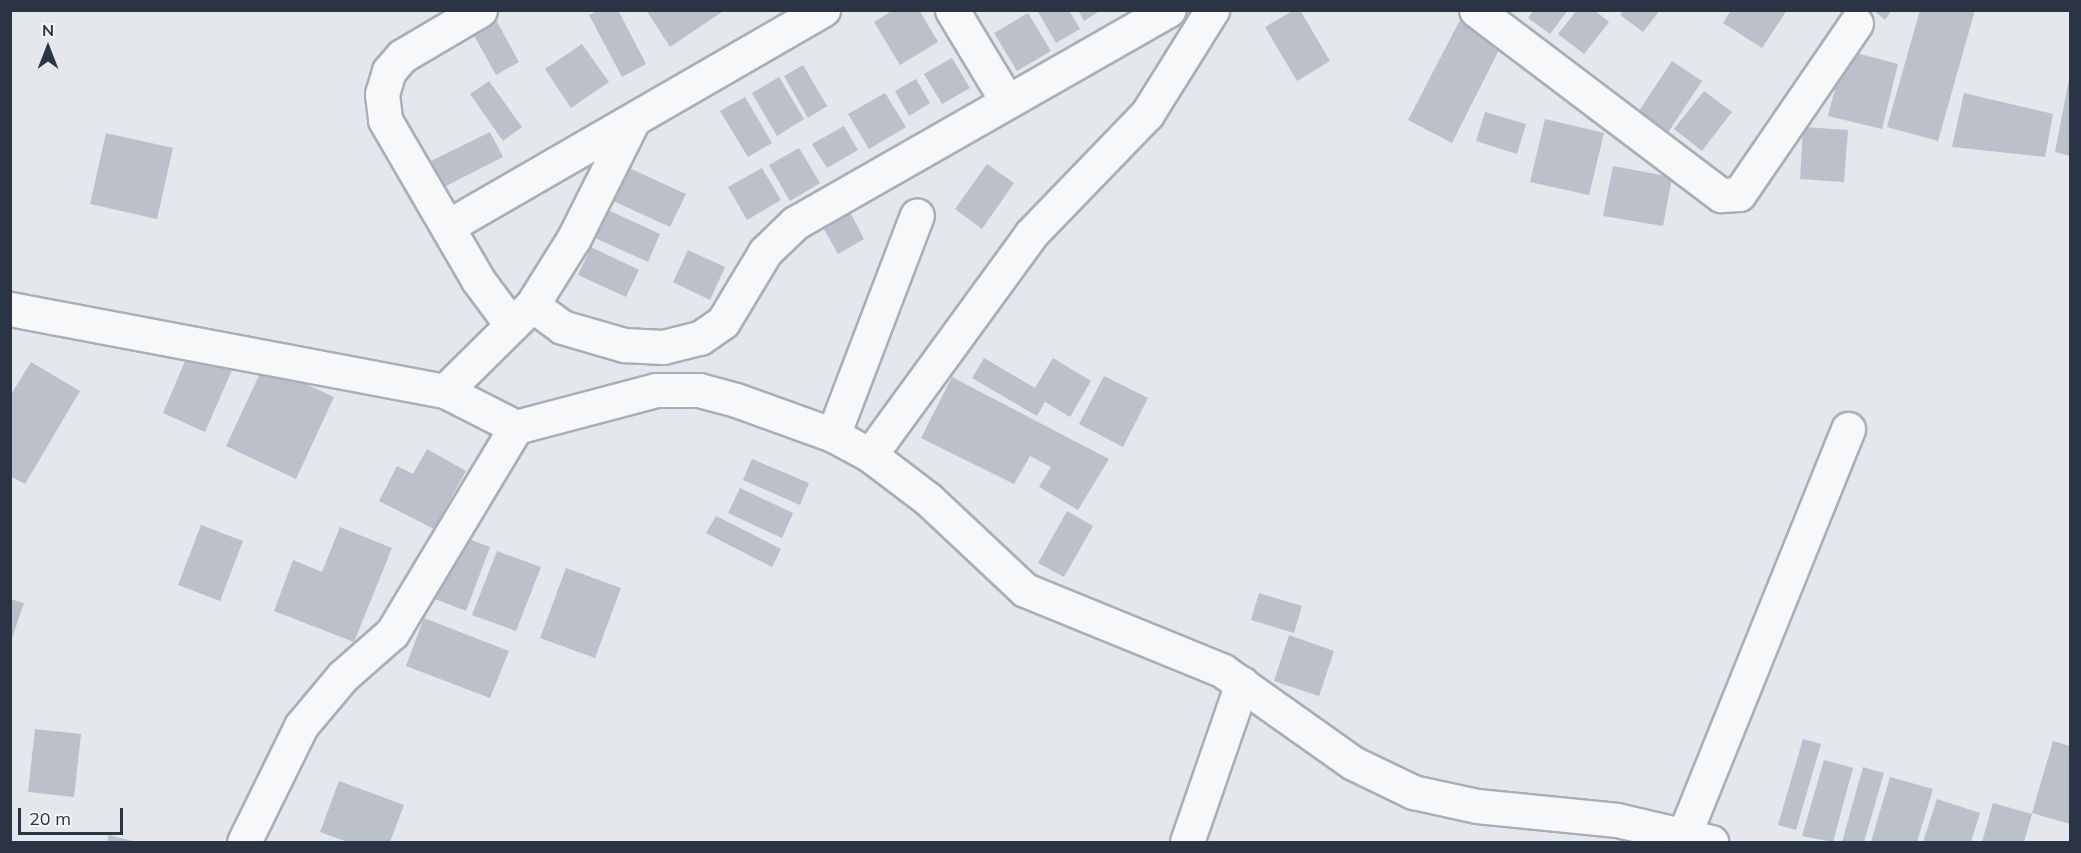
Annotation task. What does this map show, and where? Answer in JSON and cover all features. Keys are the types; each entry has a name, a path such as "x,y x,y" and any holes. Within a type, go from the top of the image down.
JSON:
{"street":[{"path":"480,10 402,56 389,71 382,94 385,120 450,225 478,280 521,314 624,345 663,347 700,338 723,322 765,252 795,223 1169,10"},
{"path":"450,225 823,10"},
{"path":"952,10 1007,101"},
{"path":"870,455 1031,234 1147,114 1212,10"},
{"path":"1476,10 1721,195 1739,194 1856,23"},
{"path":"445,391 521,314 574,238 632,122"},
{"path":"833,435 917,215"},
{"path":"10,309 445,391 516,427"},
{"path":"244,843 301,726 343,676 392,633 516,427 602,400 656,390 699,390 833,435 870,455 928,499 1025,590 1159,642 1242,683 1353,763 1413,792 1477,806 1617,820 1697,839 1848,429"},
{"path":"1187,843 1242,683"}],"building":[{"path":"599,10 618,10 646,64 622,77 589,15"},
{"path":"646,10 725,10 670,47"},
{"path":"893,10 919,10 938,42 900,65 874,22"},
{"path":"1037,10 1069,10 1080,29 1056,43"},
{"path":"1078,10 1101,10 1084,21"},
{"path":"1294,10 1300,10 1330,61 1297,81 1265,27"},
{"path":"1534,10 1568,10 1550,34 1528,18"},
{"path":"1577,10 1594,10 1609,22 1584,54 1558,34"},
{"path":"1624,10 1660,10 1643,32 1620,15"},
{"path":"1731,10 1787,10 1762,48 1723,23"},
{"path":"1873,10 1892,10 1885,20"},
{"path":"1920,10 1975,10 1938,141 1887,127"},
{"path":"491,11 519,62 496,75 467,23"},
{"path":"1028,13 1051,51 1017,71 994,33"},
{"path":"1460,20 1503,42 1452,143 1408,120"},
{"path":"582,44 609,82 571,108 545,69"},
{"path":"1845,50 1898,64 1882,129 1828,116"},
{"path":"952,58 970,88 942,104 924,74"},
{"path":"1672,61 1702,81 1667,134 1637,114"},
{"path":"803,65 827,106 808,118 784,76"},
{"path":"779,77 804,119 777,136 752,93"},
{"path":"916,79 930,103 909,116 895,91"},
{"path":"2070,80 2070,156 2055,152"},
{"path":"489,81 522,127 503,141 470,94"},
{"path":"1704,91 1732,112 1702,151 1674,129"},
{"path":"885,93 906,127 869,149 848,114"},
{"path":"1964,93 2053,114 2045,157 1952,147"},
{"path":"745,97 772,143 748,157 720,111"},
{"path":"1485,112 1526,124 1517,154 1476,141"},
{"path":"1545,119 1604,133 1589,195 1530,182"},
{"path":"844,126 858,150 827,168 812,144"},
{"path":"1803,127 1848,130 1844,182 1800,179"},
{"path":"490,132 503,157 444,187 431,161"},
{"path":"106,133 173,148 157,219 90,204"},
{"path":"799,148 820,183 790,201 769,165"},
{"path":"987,164 1014,183 982,229 955,209"},
{"path":"1613,166 1672,177 1663,226 1603,216"},
{"path":"627,167 686,194 670,227 611,200"},
{"path":"762,168 781,200 747,220 728,187"},
{"path":"608,210 660,234 648,262 595,238"},
{"path":"849,210 864,239 838,254 821,224"},
{"path":"591,247 639,270 626,297 578,275"},
{"path":"688,250 725,267 710,300 673,282"},
{"path":"189,352 232,370 205,432 163,413"},
{"path":"984,358 1035,388 1053,358 1091,381 1070,417 1045,402 1037,416 972,378"},
{"path":"31,362 80,391 25,484 10,476 10,396"},
{"path":"264,365 334,397 296,479 226,446"},
{"path":"1104,376 1148,398 1123,447 1079,424"},
{"path":"952,377 1109,459 1078,510 1039,487 1051,467 1030,456 1014,484 921,438"},
{"path":"427,449 466,471 434,529 379,501 397,466 413,474"},
{"path":"752,459 809,483 800,505 743,480"},
{"path":"740,488 793,513 782,538 728,513"},
{"path":"1067,511 1093,526 1064,577 1038,563"},
{"path":"716,516 781,549 772,567 706,533"},
{"path":"201,525 243,541 220,601 178,585"},
{"path":"340,527 392,548 354,642 274,611 293,560 322,572"},
{"path":"458,535 490,547 466,611 435,599"},
{"path":"497,551 541,567 516,631 472,615"},
{"path":"566,568 621,588 595,658 540,638"},
{"path":"1259,593 1302,606 1294,633 1251,620"},
{"path":"10,599 24,603 11,641 10,641"},
{"path":"424,618 509,651 490,698 406,666"},
{"path":"1289,635 1334,651 1319,696 1274,681"},
{"path":"35,729 81,734 74,797 28,792"},
{"path":"1803,739 1821,744 1796,830 1778,825"},
{"path":"2053,741 2070,746 2070,824 2032,813"},
{"path":"1824,760 1853,768 1833,842 1802,836"},
{"path":"1863,767 1884,773 1864,842 1842,842"},
{"path":"1890,777 1933,789 1917,842 1871,842"},
{"path":"339,781 404,805 390,842 348,842 320,832"},
{"path":"1937,799 1980,813 1971,842 1923,842"},
{"path":"1993,803 2032,814 2024,842 1982,842"},
{"path":"109,835 136,842 107,842"}]}
